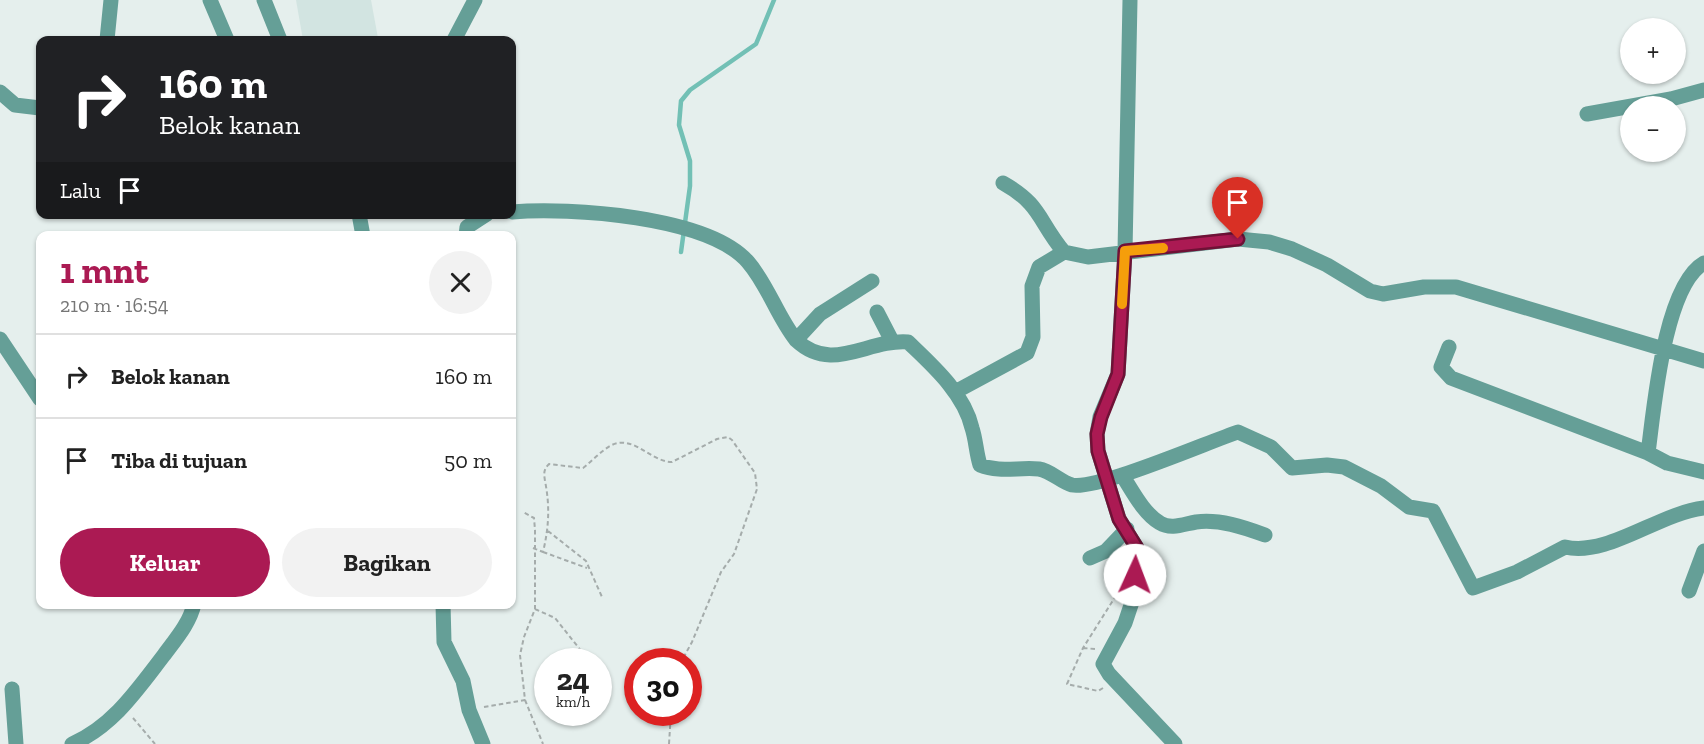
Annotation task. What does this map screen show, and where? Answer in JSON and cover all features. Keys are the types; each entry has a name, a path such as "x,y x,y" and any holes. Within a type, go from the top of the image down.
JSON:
{"street":[{"path":"107,36 111,0"},
{"path":"210,0 224,36"},
{"path":"264,0 278,36"},
{"path":"456,36 475,0"},
{"path":"1130,0 1125,251 1118,374 1101,417 1097,434 1098,451 1119,519 1137,548 1132,602 1125,623 1103,664 1175,744"},
{"path":"1587,114 1671,99 1704,90"},
{"path":"0,92 15,105 36,108"},
{"path":"1003,183 1024,195 1036,207 1064,252"},
{"path":"516,207 646,219 682,227 731,249 747,262 796,340 806,350 820,355 839,356 892,341 908,342 955,392 973,428 973,445 980,465 993,470 1042,470 1073,485 1122,475 1238,432 1247,434 1271,447 1292,468 1327,465 1344,467 1381,486 1409,507 1433,511 1473,588 1517,572 1565,547 1580,551 1637,531 1655,521 1704,508"},
{"path":"467,231 467,227 479,219"},
{"path":"955,392 1027,353 1033,337 1032,286 1039,267 1064,252 1088,257 1238,239 1269,242 1327,265 1370,291 1383,294 1424,287 1456,287 1704,361"},
{"path":"1648,453 1662,347 1688,276 1704,263"},
{"path":"796,340 820,314 872,281"},
{"path":"877,312 892,341"},
{"path":"0,339 36,393"},
{"path":"1449,346 1442,367 1443,373 1451,378 1648,453 1667,463 1704,472"},
{"path":"1122,475 1151,516 1161,524 1174,527 1198,522 1228,523 1265,535"},
{"path":"1090,558 1106,551 1127,529"},
{"path":"1689,591 1704,551"},
{"path":"72,744 101,727 122,708 175,640 193,609"},
{"path":"443,609 444,642 464,681 469,710 483,744"},
{"path":"12,689 16,744"}],"path":[{"path":"543,552 548,531 548,495 544,474 549,464 583,468 609,447 618,443 630,444 665,462 672,462 717,439 728,436 755,473 757,489 734,554 721,572 689,648"},
{"path":"523,512 534,518 535,609 520,655 525,700 543,744"},
{"path":"548,531 579,553 602,597"},
{"path":"533,548 587,568"},
{"path":"1118,582 1119,564"},
{"path":"1116,681 1098,692 1067,684 1083,648 1111,608 1118,591"},
{"path":"535,609 555,618 579,648"},
{"path":"469,710 525,700"},
{"path":"122,708 155,744"},
{"path":"669,744 670,726"}],"shaded area":[{"path":"296,0 371,0 378,36 302,36"}],"waterway":[{"path":"681,252 690,186 690,161 679,125 681,101 690,90 756,44 774,0"}],"slow traffic":[{"path":"1122,304 1125,251 1163,248"}],"route":[{"path":"1135,575 1137,548 1119,519 1098,451 1097,434 1106,400 1118,374 1125,251 1238,239"}]}
